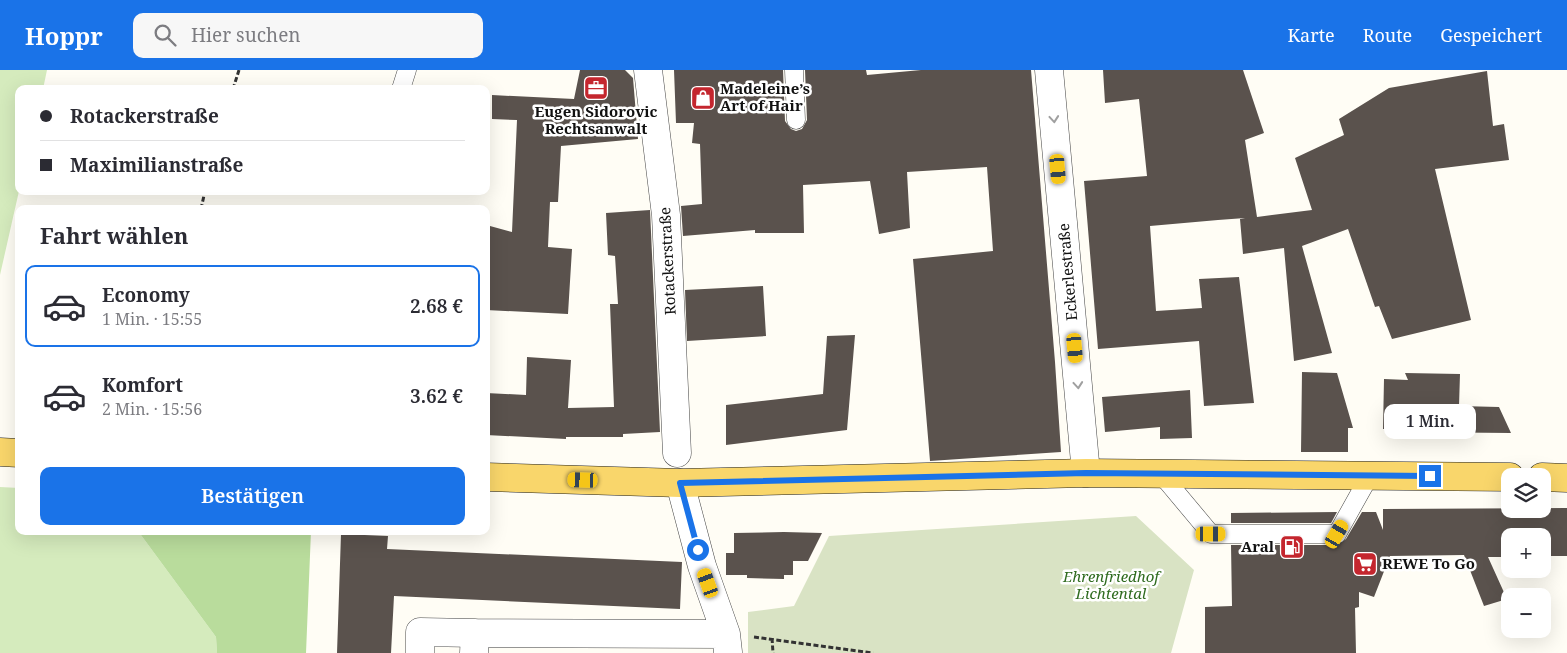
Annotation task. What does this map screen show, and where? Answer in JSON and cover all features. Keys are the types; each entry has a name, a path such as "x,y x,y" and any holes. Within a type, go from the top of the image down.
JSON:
{"main road":[{"path":"0,452 15,453"},
{"path":"490,477 680,483 1086,473 1370,474 1501,477"},
{"path":"1551,477 1567,478"}],"street":[{"name":"Rotackerstraße","path":"648,70 666,215 677,454"},
{"name":"Eckerlestraße","path":"1050,70 1086,473"},
{"path":"420,653 420,632 474,643 727,644 702,566 680,483"}],"lane":[{"path":"402,85 406,70"},
{"path":"794,70 796,120"},
{"path":"1160,474 1211,534 1337,534 1370,474"}],"path":[{"path":"234,85 239,70"},
{"path":"727,644 772,638 873,653"},
{"path":"772,638 773,653"}],"green space":[{"path":"0,70 47,70 44,85 15,85 15,195 18,195 0,275"},
{"path":"0,487 15,488 15,535 141,535 216,637 217,653 0,653"},
{"name":"Ehrenfriedhof Lichtental","path":"1136,516 1194,570 1171,653 748,653 748,612 794,606 829,536"},
{"path":"141,535 311,535 306,653 217,653 216,637"}],"building":[{"path":"580,70 625,70 633,78 638,139 561,146 558,202 550,202 548,247 572,249 568,314 490,310 490,226 512,232 517,120 492,119 492,95 574,99"},
{"path":"674,70 783,70 785,121 791,129 796,131 802,129 807,120 805,70 866,70 867,75 921,70 1031,70 1061,452 930,461 913,259 993,251 987,167 907,172 910,228 879,234 870,181 803,185 804,233 755,233 755,230 683,236 681,206 702,204 700,144 692,143 694,123 676,123"},
{"path":"1103,70 1243,70 1264,133 1245,140 1257,217 1312,210 1295,158 1344,135 1339,119 1389,88 1487,71 1493,126 1504,124 1509,160 1435,169 1471,320 1392,339 1379,306 1375,307 1348,229 1302,246 1332,353 1294,361 1284,248 1243,254 1240,219 1245,218 1218,220 1150,226 1156,311 1202,308 1199,279 1239,277 1254,403 1204,406 1199,341 1098,349 1084,181 1147,176 1139,99 1105,103"},
{"path":"650,210 660,432 623,434 623,437 566,437 566,439 490,435 490,393 526,395 527,357 571,360 568,408 614,407 610,304 618,304 615,256 608,255 606,213"},
{"path":"763,286 766,336 687,341 685,290"},
{"path":"855,335 847,430 726,445 726,405 823,394 827,336"},
{"path":"1302,372 1337,373 1353,428 1348,428 1348,452 1301,452"},
{"path":"1405,373 1460,374 1459,406 1499,407 1511,433 1407,432 1408,429 1383,429 1384,379 1408,380"},
{"path":"1190,390 1192,438 1160,439 1160,427 1105,432 1102,397"},
{"path":"1501,508 1501,518 1551,518 1551,508 1567,508 1567,556 1551,556 1551,528 1501,528 1501,557 1488,557 1502,588 1501,601 1484,606 1464,555 1390,556 1374,597 1359,592 1359,607 1355,608 1356,653 1205,653 1205,607 1232,606 1231,545 1337,545 1346,539 1362,512 1376,512 1383,530 1383,509"},
{"path":"1337,512 1331,523 1231,523 1231,513"},
{"path":"734,533 822,533 808,561 793,561 793,575 784,575 784,579 747,578 747,575 726,575 726,553 734,553"},
{"path":"341,535 388,536 387,549 682,562 680,609 394,596 391,653 337,653"}],"place":[{"name":"Eugen Sidorovic Rechtsanwalt","path":"596,88"},
{"name":"Madeleine’s Art of Hair","path":"703,98"},
{"name":"Aral","path":"1292,547"},
{"name":"REWE To Go","path":"1365,564"}],"route":[{"path":"698,550 680,483 1086,473 1430,476"}]}
